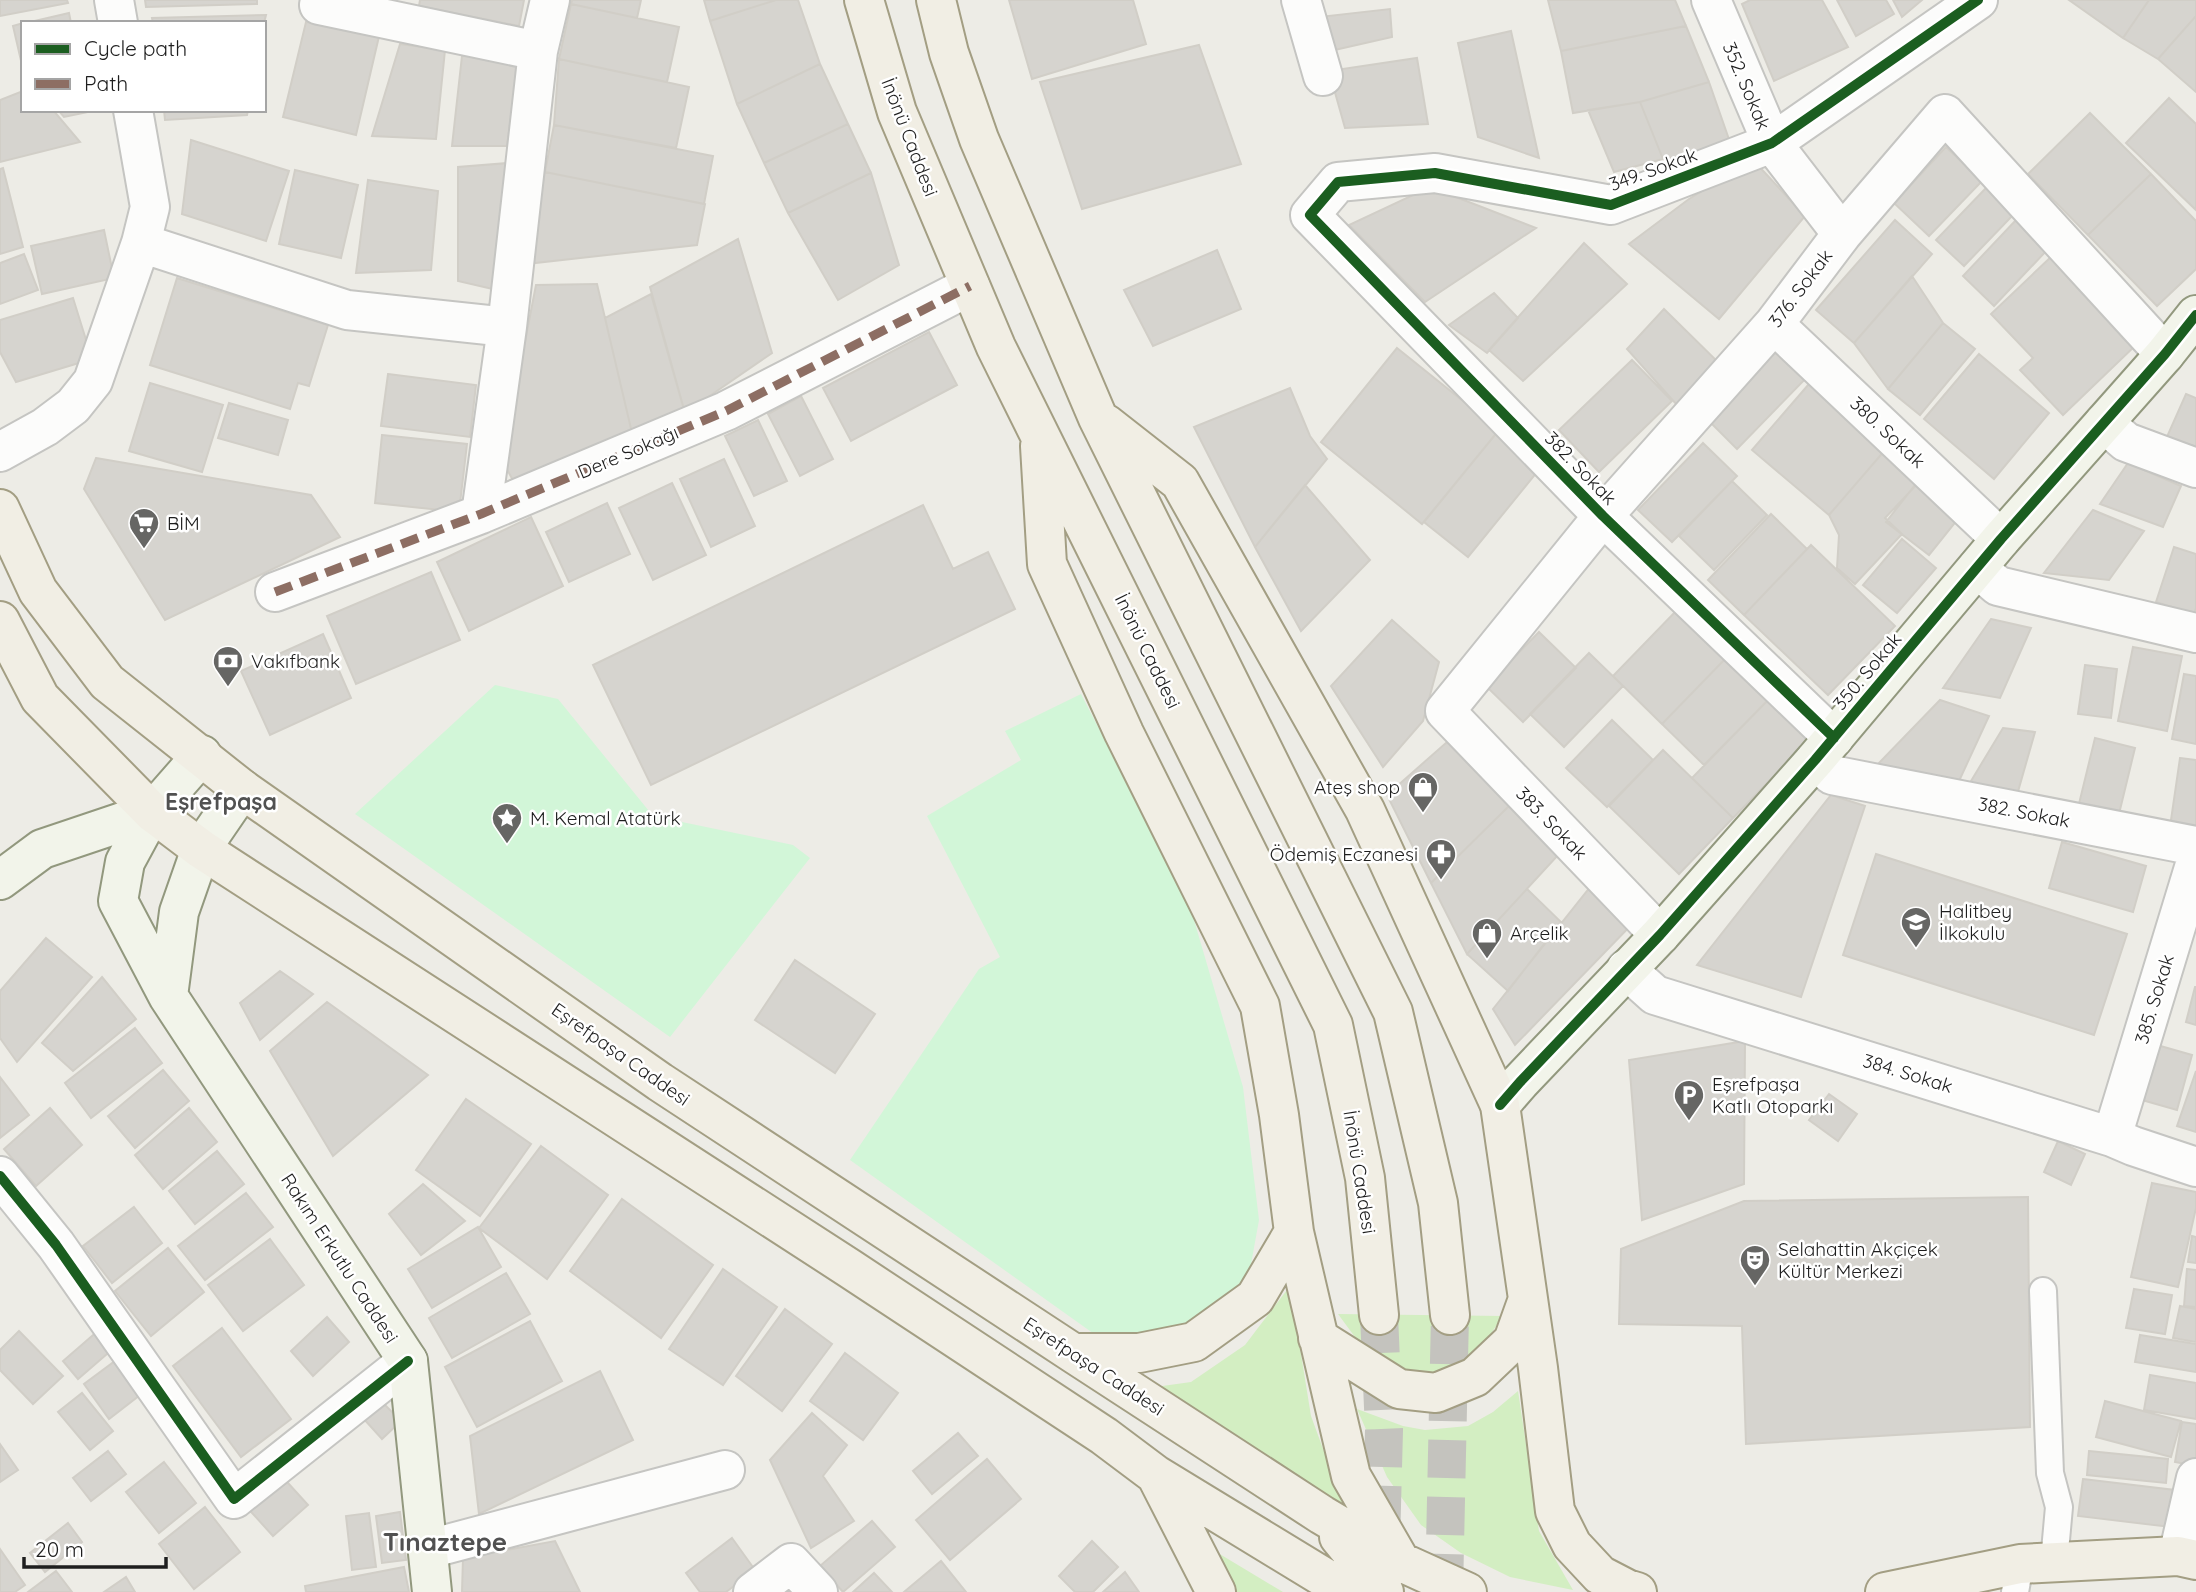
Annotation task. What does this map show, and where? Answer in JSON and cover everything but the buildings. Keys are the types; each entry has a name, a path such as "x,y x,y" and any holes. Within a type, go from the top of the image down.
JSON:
{"main road":[{"name":"İnönü Caddesi","path":"864,0 897,112 996,347 1040,430 1333,1025 1365,1178 1378,1315"},
{"path":"936,0 949,53 979,139 1098,418 1393,1012 1438,1203 1450,1315"},
{"path":"1098,418 1180,482 1366,810 1500,1105 1529,1297 1555,1511 1572,1545 1600,1575 1637,1592"},
{"path":"1040,430 1047,564 1124,733 1260,1006 1279,1115 1294,1232 1351,1476 1392,1577 1436,1592"},
{"name":"Eşrefpaşa Caddesi","path":"0,509 37,591 107,682 242,789 660,1082 1322,1515 1392,1577"},
{"path":"0,621 40,698 152,812 201,849 860,1276 1104,1436 1156,1475 1348,1592"},
{"path":"1073,1353 1139,1353 1194,1342 1255,1298 1294,1232"},
{"path":"1318,1338 1399,1389 1436,1393 1475,1377 1513,1341 1529,1297"},
{"path":"1156,1475 1216,1592"},
{"path":"1885,1592 2030,1572 2187,1558"},
{"path":"1941,1592 2030,1572"},
{"path":"1392,1577 1467,1592"}],"street":[{"path":"114,0 118,21"},
{"path":"481,514 507,327 538,51 550,0"},
{"path":"1301,0 1323,76"},
{"name":"352. Sokak","path":"1711,0 1772,143 1842,234"},
{"name":"349. Sokak","path":"1310,215 1338,182 1435,173 1611,205 1772,143 1978,0"},
{"path":"319,5 538,51"},
{"path":"0,452 45,427 74,406 93,381 141,243 150,207 133,112"},
{"name":"376. Sokak","path":"1445,711 1602,516 1774,324 1842,234 1945,114 2165,354"},
{"name":"382. Sokak","path":"1310,215 1824,749 1832,775 2196,846"},
{"path":"141,243 347,310 507,327"},
{"name":"Dere Sokağı","path":"275,592 481,514 726,411 970,286"},
{"name":"350. Sokak","path":"1500,1105 1660,935 1824,749 2001,539 2165,354 2196,315"},
{"name":"380. Sokak","path":"1774,324 2001,539"},
{"path":"2104,424 2126,442 2196,468"},
{"path":"1977,568 1998,586 2196,633"},
{"name":"383. Sokak","path":"1445,711 1660,935"},
{"name":"Rakım Erkutlu Caddesi","path":"202,755 152,812 125,862 118,901 168,996 408,1361 432,1592"},
{"path":"168,996 179,912 201,849 242,789"},
{"path":"0,880 42,849 152,812"},
{"name":"385. Sokak","path":"2112,1137 2196,861"},
{"name":"384. Sokak","path":"1626,970 1655,995 2112,1137 2196,1167"},
{"path":"0,1176 56,1245 234,1499 408,1361"},
{"path":"429,1549 725,1470"},
{"path":"2187,1558 2196,1478"},
{"path":"753,1592 791,1563 818,1592"}],"lane":[{"path":"2030,1572 2059,1507 2050,1473 2043,1291"}],"green space":[{"path":"495,685 558,699 653,816 793,845 810,858 670,1037 355,814"},
{"path":"1081,694 1189,903 1243,1087 1259,1220 1248,1281 1200,1330 1111,1346 850,1160 979,969 1000,957 927,816 1021,760 1005,731"},
{"path":"1290,1286 1311,1416 1333,1476 1358,1518 1148,1388 1191,1382 1245,1345"},
{"path":"1338,1314 1503,1316 1473,1360 1431,1382 1366,1352"},
{"path":"1518,1391 1539,1531 1573,1590 1510,1577 1461,1553 1421,1525 1387,1477 1357,1409 1403,1426 1425,1430 1468,1426 1493,1412"},
{"path":"1218,1553 1283,1592 1237,1592"}],"tunnel":[{"path":"1379,1315 1384,1430 1381,1544"},
{"path":"1444,1592 1450,1315"}],"marked path":[{"path":"275,592 481,514 726,411 970,286"}],"cycle path":[{"path":"1834,738 1603,516 1310,215 1338,182 1435,173 1611,205 1772,143 1978,0"},
{"path":"1500,1105 1660,935 1815,760 2001,539 2165,354 2196,315"},
{"path":"0,1176 56,1245 234,1499 408,1361"}],"place":[{"name":"BİM","path":"144,550"},
{"name":"Vakıfbank","path":"228,688"},
{"name":"Ateş shop","path":"1423,814"},
{"name":"M. Kemal Atatürk","path":"507,845"},
{"name":"Ödemiş Eczanesi","path":"1441,881"},
{"name":"Halitbey İlkokulu","path":"1916,949"},
{"name":"Arçelik","path":"1487,960"},
{"name":"Eşrefpaşa Katlı Otoparkı","path":"1689,1122"},
{"name":"Selahattin Akçiçek Kültür Merkezi","path":"1755,1287"}],"district":[{"name":"Eşrefpaşa","path":"221,801"},
{"name":"Tınaztepe","path":"445,1541"}]}
